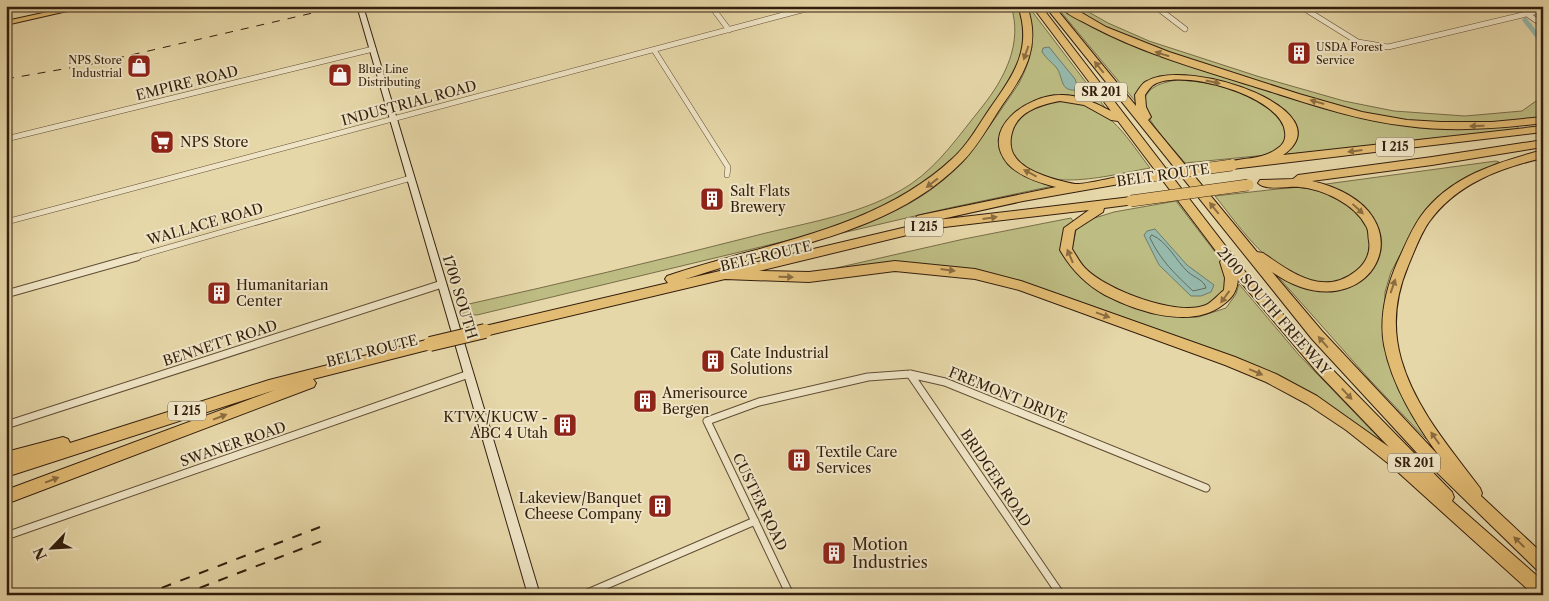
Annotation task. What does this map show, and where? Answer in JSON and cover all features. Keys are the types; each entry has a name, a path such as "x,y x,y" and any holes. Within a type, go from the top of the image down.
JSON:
{"highway":[{"path":"671,278 696,269 844,228 878,216 912,199 937,180 959,160 1020,72 1030,44 1028,20 1022,6"},
{"name":"2100 SOUTH FREEWAY","path":"1036,6 1212,238 1322,368 1423,473 1543,590"},
{"name":"2100 SOUTH FREEWAY","path":"1049,6 1244,246 1358,382 1423,450 1543,565"},
{"path":"1063,6 1106,31 1145,48 1356,113 1405,123 1443,126 1502,125 1543,120"},
{"path":"1152,132 1140,100 1140,95 1150,83 1159,79 1178,78 1228,86 1273,106 1287,120 1292,136 1285,150 1248,163"},
{"path":"1116,181 1065,185 1028,173 1016,165 1006,149 1004,140 1008,124 1023,110 1042,101 1061,96 1088,102 1115,118 1165,178"},
{"name":"BELT ROUTE","path":"484,327 671,278 968,208 1116,181 1232,165 1543,129"},
{"name":"BELT ROUTE","path":"6,462 263,380 484,327 936,224 1108,205 1432,162 1543,143"},
{"path":"1495,520 1418,413 1394,361 1390,326 1390,296 1399,270 1426,218 1439,204 1482,173 1543,154"},
{"path":"1244,246 1285,276 1316,286 1344,286 1356,281 1366,272 1373,261 1377,247 1376,234 1362,211 1349,200 1314,185 1264,183"},
{"path":"1108,205 1082,216 1070,225 1066,230 1066,247 1075,267 1082,275 1122,298 1173,312 1195,314 1214,308 1225,301 1231,288 1230,267 1212,238"},
{"path":"720,274 809,277 895,266 975,274 1021,286 1230,361 1271,378 1312,400 1351,426 1394,459 1543,590"},
{"name":"BELT ROUTE","path":"6,471 187,411 370,359 429,340"},
{"path":"6,497 370,359"},
{"path":"6,458 63,443"}],"main road":[{"path":"6,19 65,6"},
{"path":"6,23 86,6"}],"street":[{"name":"1700 SOUTH","path":"360,6 534,595"},
{"path":"711,6 729,30"},
{"name":"INDUSTRIAL ROAD","path":"6,222 817,6"},
{"path":"1155,6 1184,29"},
{"path":"1300,6 1358,42 1377,46 1399,45 1543,10"},
{"path":"1527,14 1543,25"},
{"name":"EMPIRE ROAD","path":"6,139 373,49"},
{"path":"654,50 728,167 727,175"},
{"name":"WALLACE ROAD","path":"6,294 411,178"},
{"name":"BENNETT ROAD","path":"6,425 442,284"},
{"name":"SWANER ROAD","path":"6,536 469,374"},
{"name":"FREMONT DRIVE","path":"707,421 759,402 807,390 868,377 910,374 946,382 1206,488"},
{"name":"BRIDGER ROAD","path":"910,374 1061,595"},
{"name":"CUSTER ROAD","path":"707,421 790,595"},
{"path":"583,595 755,521"}],"shaded area":[{"path":"1011,6 1018,6 1026,29 1018,72 959,157 936,179 844,227 477,315 462,314 460,306 815,222 855,210 893,195 911,184 940,158 958,138 998,84 1010,59 1013,47 1015,33"},
{"path":"1026,6 1028,6 1107,110 1067,96 1021,110 1003,151 1053,186 825,237 862,225 914,201 945,179 967,156 1018,85 1027,66 1032,36"},
{"path":"1056,6 1061,6 1085,22 1310,103 1444,129 1517,126 1519,129 1408,143 1289,154 1287,152 1293,147 1296,134 1259,96 1196,78 1156,79 1136,102"},
{"path":"1068,6 1078,6 1108,23 1149,41 1260,77 1344,101 1394,111 1465,116 1522,111 1543,96 1543,117 1526,121 1426,124 1356,112 1132,41"},
{"path":"1177,80 1220,86 1258,101 1283,117 1287,144 1267,155 1185,163 1155,128 1145,104 1147,93 1157,85"},
{"path":"1058,100 1090,107 1113,122 1150,168 1079,180 1060,180 1042,177 1027,170 1013,156 1007,134 1018,120 1029,111"},
{"path":"1499,162 1460,182 1418,221 1391,272 1385,292 1385,333 1431,439 1426,439 1369,379 1273,271 1289,279 1306,284 1343,288 1363,281 1376,264 1382,244 1376,224 1358,209 1319,185"},
{"path":"1296,187 1333,195 1351,204 1364,217 1376,247 1354,277 1324,283 1306,280 1290,273 1261,251 1215,196"},
{"path":"1176,201 1225,265 1229,288 1198,312 1153,307 1088,277 1072,250 1076,230 1088,220 1114,212"},
{"path":"1071,218 1073,221 1068,227 1073,267 1168,315 1198,317 1226,308 1236,294 1239,284 1299,355 1402,462 1313,400 1047,294 938,268 837,270 836,268 964,239"}],"water":[{"path":"1049,47 1075,79 1079,90 1065,87 1056,67 1042,52 1043,48"},
{"path":"1155,229 1187,265 1214,285 1211,292 1201,296 1191,296 1159,265 1144,235 1147,231"}],"waterway":[{"path":"1514,6 1519,11"},
{"path":"1525,20 1543,43"}],"railway":[{"path":"6,79 92,64 343,6"},
{"path":"143,595 320,527"},
{"path":"181,595 322,541"}],"place":[{"name":"USDA Forest Service","path":"1299,53"},
{"name":"NPS Store Industrial","path":"139,66"},
{"name":"Blue Line Distributing","path":"340,75"},
{"name":"NPS Store","path":"162,142"},
{"name":"Salt Flats Brewery","path":"712,199"},
{"name":"Humanitarian Center","path":"219,293"},
{"name":"Cate Industrial Solutions","path":"713,361"},
{"name":"Amerisource Bergen","path":"645,401"},
{"name":"KTVX/KUCW - ABC 4 Utah","path":"565,425"},
{"name":"Textile Care Services","path":"799,460"},
{"name":"Lakeview/Banquet Cheese Company","path":"660,506"},
{"name":"Motion Industries","path":"834,553"}]}
